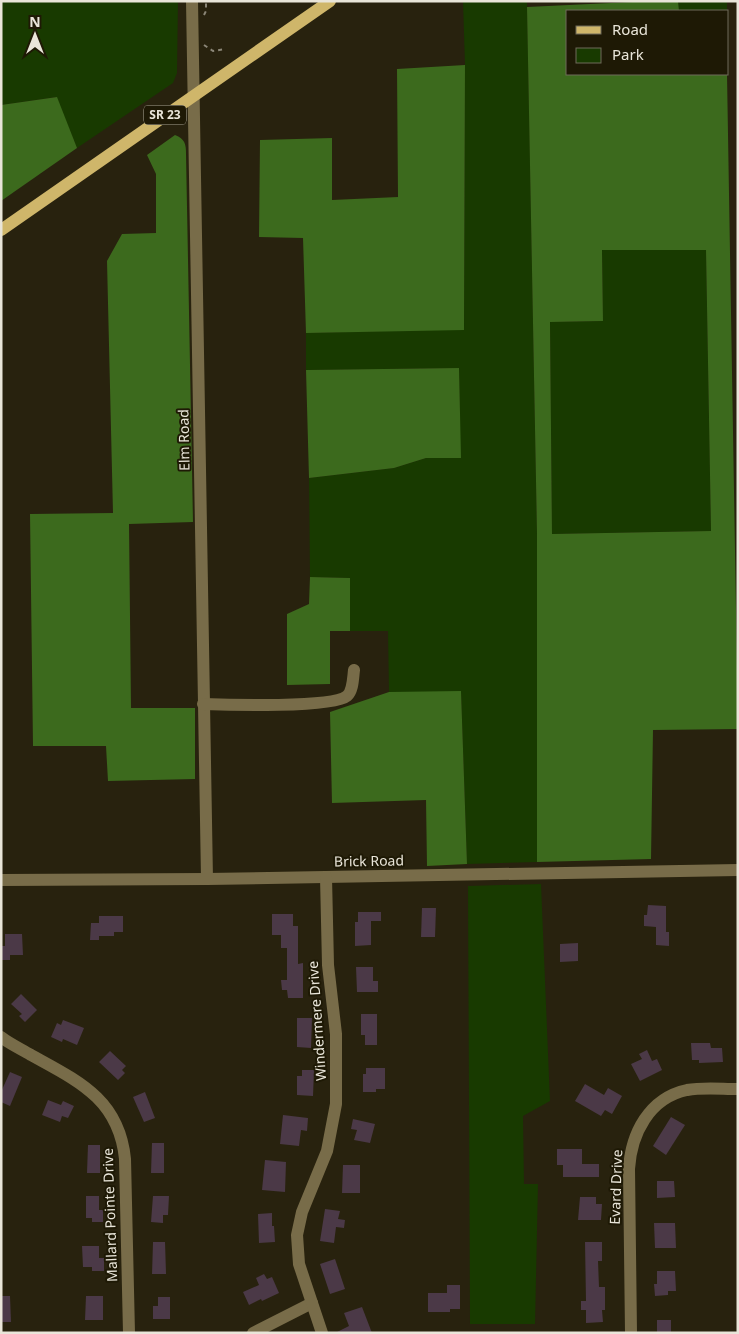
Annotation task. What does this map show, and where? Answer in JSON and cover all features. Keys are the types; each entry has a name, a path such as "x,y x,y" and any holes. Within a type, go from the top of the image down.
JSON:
{"main road":[{"name":"SR 23","path":"1,230 330,1"}],"street":[{"name":"Elm Road","path":"192,1 207,879"},
{"path":"204,704 328,702 346,698 350,692 354,670"},
{"name":"Brick Road","path":"1,880 207,879 738,870"},
{"name":"Windermere Drive","path":"322,1333 299,1264 297,1235 302,1212 326,1151 336,1104 336,1034 328,966 326,877"},
{"name":"Mallard Pointe Drive","path":"2,1039 89,1089 106,1106 116,1123 125,1159 129,1333"},
{"name":"Evard Drive","path":"631,1333 630,1155 634,1136 649,1112 660,1102 673,1095 700,1089 738,1089"},
{"path":"253,1333 312,1304"}],"path":[{"path":"200,19 206,11 206,1"},
{"path":"201,37 204,46 213,51 224,49"}],"green space":[{"path":"1,1 178,1 177,73 173,83 77,148 56,97 1,105"},
{"path":"463,1 527,1 537,534 537,862 467,864 461,692 389,692 388,631 350,631 350,578 310,577 309,478 394,468 426,458 460,458 459,368 306,370 306,333 464,329 465,65"},
{"path":"678,1 727,1 727,10 679,10"},
{"path":"678,1 679,10 566,10 566,75 727,75 738,729 653,730 651,859 537,862 537,534 527,7","holes":["602,250 706,250 711,531 552,534 550,322 603,321"]},
{"path":"465,65 464,330 306,333 303,238 259,237 260,140 332,138 332,200 398,197 397,69"},
{"path":"57,97 77,148 1,201 1,105"},
{"path":"175,135 183,140 186,150 193,522 129,524 131,708 195,708 195,779 108,781 106,746 33,746 30,514 113,513 107,261 122,234 156,233 156,174 147,155"},
{"path":"706,249 711,531 552,534 550,322 603,321 602,250"},
{"path":"459,368 461,458 426,458 394,468 309,478 306,370"},
{"path":"310,577 350,578 350,631 330,631 330,684 287,685 287,614 309,604"},
{"path":"461,691 467,864 427,866 426,800 332,803 330,712 389,692"},
{"path":"541,884 550,1101 523,1116 524,1184 538,1184 535,1324 470,1324 468,886"}],"building":[{"path":"648,905 666,906 666,932 669,932 669,946 656,945 656,927 644,926 644,915 647,915"},
{"path":"422,908 436,908 435,937 421,937"},
{"path":"358,912 381,912 381,921 371,921 371,945 355,946 355,922 358,922"},
{"path":"272,914 293,914 293,926 298,926 298,964 303,963 303,998 288,998 287,990 282,990 281,980 287,980 287,948 281,948 281,935 272,935"},
{"path":"99,916 123,916 123,932 114,932 114,936 99,936 99,940 90,940 91,923 99,923"},
{"path":"5,934 22,934 23,955 10,955 10,960 1,960 1,946 5,946"},
{"path":"578,943 578,961 560,962 560,944"},
{"path":"356,967 373,967 373,981 378,981 378,992 357,992"},
{"path":"21,994 37,1010 25,1022 19,1016 22,1014 11,1004"},
{"path":"361,1014 377,1014 377,1045 365,1045 365,1035 361,1035"},
{"path":"297,1018 312,1018 311,1048 297,1047"},
{"path":"63,1020 84,1028 77,1045 63,1039 62,1042 51,1037 57,1023 61,1025"},
{"path":"691,1043 710,1043 711,1048 722,1048 723,1062 699,1063 699,1060 692,1060"},
{"path":"647,1050 652,1061 657,1059 662,1070 640,1081 631,1064 642,1059 639,1054"},
{"path":"110,1051 126,1066 122,1070 125,1073 118,1080 99,1062"},
{"path":"366,1068 385,1068 385,1089 376,1089 376,1092 363,1092 363,1074 366,1074"},
{"path":"302,1070 314,1070 313,1096 297,1095 297,1076 302,1076"},
{"path":"10,1072 22,1077 10,1106 1,1102 1,1092"},
{"path":"585,1084 604,1095 608,1088 622,1096 612,1114 605,1110 601,1116 575,1101"},
{"path":"145,1092 155,1118 144,1122 133,1097"},
{"path":"48,1100 61,1105 63,1101 74,1106 68,1118 62,1116 60,1122 42,1115"},
{"path":"283,1115 308,1118 307,1131 301,1130 299,1146 280,1144"},
{"path":"671,1117 685,1125 666,1155 653,1146"},
{"path":"353,1119 375,1124 370,1143 354,1140 357,1130 351,1129"},
{"path":"152,1143 164,1143 164,1173 151,1173"},
{"path":"88,1145 100,1145 100,1173 87,1173"},
{"path":"557,1149 582,1149 582,1164 599,1164 599,1177 563,1177 563,1165 557,1165"},
{"path":"265,1160 286,1162 285,1192 262,1190"},
{"path":"343,1165 360,1165 360,1193 342,1193"},
{"path":"657,1181 674,1181 675,1197 657,1198"},
{"path":"86,1196 99,1196 99,1210 103,1210 103,1222 92,1222 92,1218 86,1218"},
{"path":"153,1196 169,1196 168,1215 163,1215 163,1223 151,1222"},
{"path":"580,1197 596,1197 596,1204 602,1204 601,1220 578,1220"},
{"path":"325,1209 340,1211 338,1219 345,1220 344,1228 336,1227 334,1243 320,1241"},
{"path":"272,1213 275,1242 259,1243 258,1214"},
{"path":"654,1223 675,1223 676,1248 655,1248"},
{"path":"153,1242 165,1242 166,1274 152,1274"},
{"path":"585,1242 602,1242 602,1261 598,1261 599,1287 605,1287 605,1310 602,1310 603,1322 586,1323 586,1310 581,1310 581,1301 586,1301"},
{"path":"82,1246 99,1246 99,1258 104,1258 104,1271 92,1271 92,1267 83,1267"},
{"path":"335,1259 345,1289 330,1294 320,1264"},
{"path":"657,1271 675,1271 676,1291 668,1291 668,1295 655,1296 654,1284 657,1284"},
{"path":"264,1274 267,1279 272,1277 279,1293 249,1305 243,1292 259,1285 256,1278"},
{"path":"447,1285 460,1285 460,1309 450,1309 450,1312 428,1312 428,1293 447,1293"},
{"path":"1,1296 10,1296 11,1322 1,1322"},
{"path":"86,1296 103,1296 103,1320 85,1320"},
{"path":"158,1297 170,1297 170,1319 153,1319 153,1306 158,1306"},
{"path":"362,1307 372,1333 335,1333 349,1326 344,1313"},
{"path":"657,1320 671,1320 671,1333 657,1333"}]}
